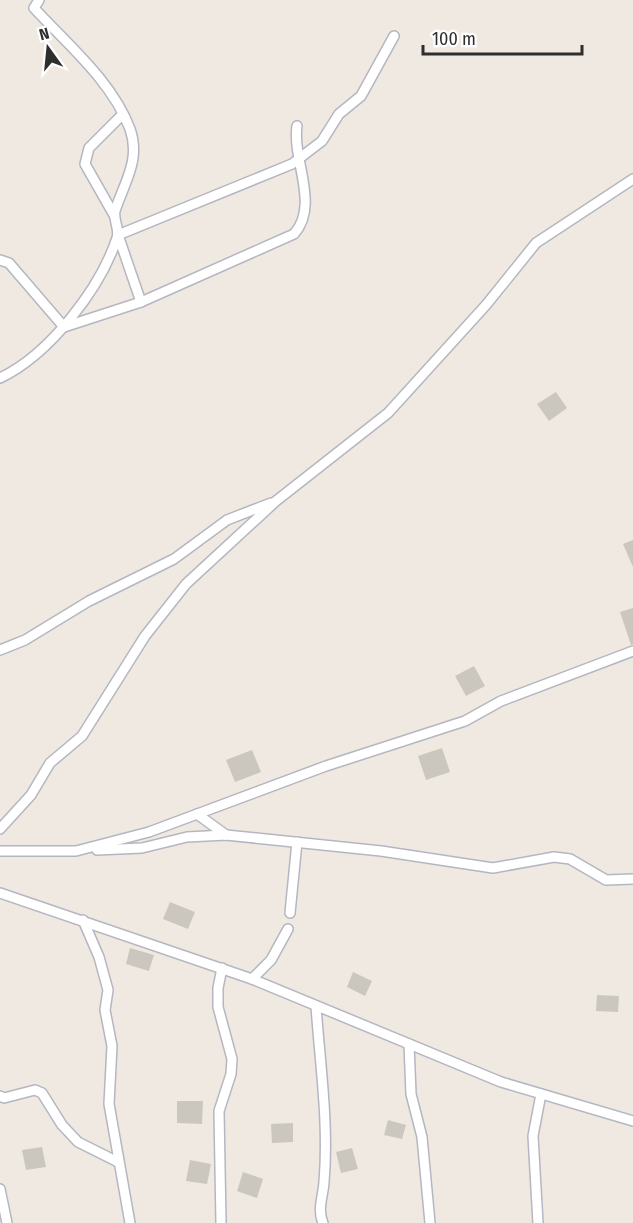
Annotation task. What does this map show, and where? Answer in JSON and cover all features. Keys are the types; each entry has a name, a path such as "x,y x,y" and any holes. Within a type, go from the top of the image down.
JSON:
{"street":[{"path":"39,0 33,8 107,87 130,130 134,163 114,215"},
{"path":"0,378 20,369 34,358 64,327 93,286 118,235 203,199 255,181 300,157 322,141 339,114 362,96 394,36"},
{"path":"122,115 89,148 85,164 114,215 118,235 141,302"},
{"path":"64,327 141,302 294,234 300,226 304,198 297,126"},
{"path":"0,829 31,795 50,763 82,736 145,636 186,584 276,501 388,413 486,304 536,243 633,179"},
{"path":"0,260 9,263 64,327"},
{"path":"0,650 25,640 89,601 174,559 227,520 276,501"},
{"path":"76,851 149,832 326,766 465,721 501,701 633,651"},
{"path":"197,814 226,835"},
{"path":"0,851 142,848 187,837 226,835 381,851 493,868 554,857 570,860 606,880 633,879"},
{"path":"290,913 297,842"},
{"path":"0,893 252,979 501,1082 633,1121"},
{"path":"83,920 99,957 108,990 105,1010 112,1046 109,1104 130,1223"},
{"path":"252,979 271,960 288,929"},
{"path":"221,1223 219,1112 231,1074 232,1059 218,1007 218,988 222,968"},
{"path":"316,1006 325,1129 324,1183 319,1214 323,1223"},
{"path":"409,1044 411,1094 422,1137 430,1223"},
{"path":"0,1108 2,1097 35,1090 42,1093 62,1125 78,1142 118,1161"},
{"path":"538,1223 533,1136 541,1094"},
{"path":"0,1189 8,1223"}],"building":[{"path":"556,392 567,408 549,421 537,404"},
{"path":"633,540 633,567 623,544"},
{"path":"633,608 633,644 631,645 620,612"},
{"path":"474,666 485,686 466,696 455,676"},
{"path":"442,748 450,772 426,780 418,756"},
{"path":"252,750 261,772 235,782 226,760"},
{"path":"170,902 195,912 188,929 163,919"},
{"path":"130,948 154,955 149,971 126,964"},
{"path":"353,972 372,981 365,996 347,987"},
{"path":"597,995 619,996 618,1012 596,1011"},
{"path":"177,1101 203,1101 202,1124 177,1123"},
{"path":"388,1120 406,1125 402,1139 384,1135"},
{"path":"293,1123 293,1142 272,1143 271,1124"},
{"path":"42,1147 46,1167 26,1170 22,1150"},
{"path":"352,1148 358,1169 341,1173 336,1152"},
{"path":"190,1160 211,1164 207,1184 186,1181"},
{"path":"243,1172 263,1179 257,1198 237,1191"}]}
